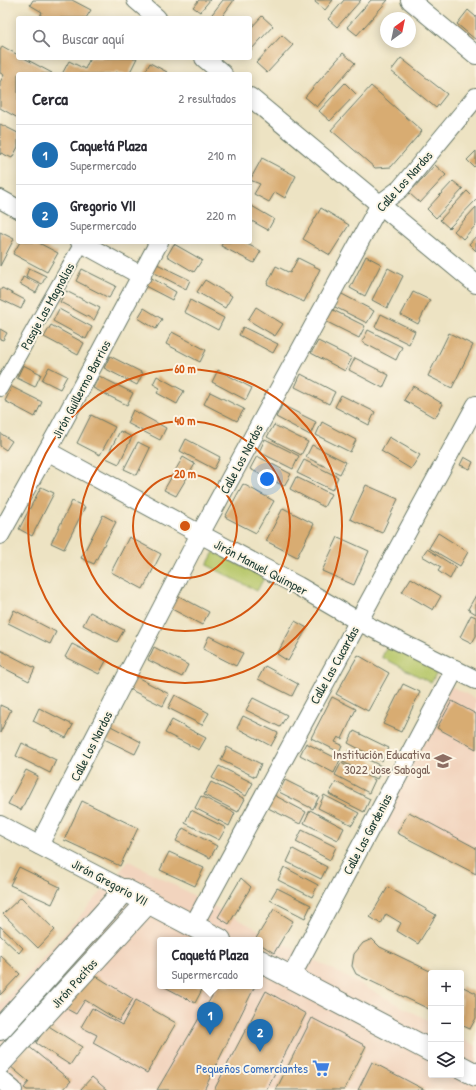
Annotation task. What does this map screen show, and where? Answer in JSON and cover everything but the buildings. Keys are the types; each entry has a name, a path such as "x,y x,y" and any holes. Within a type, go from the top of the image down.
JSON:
{"street":[{"path":"136,0 155,16"},
{"path":"410,0 476,55"},
{"path":"206,60 221,72"},
{"name":"Calle Los Nardos","path":"39,845 200,534 380,204 400,189 476,97"},
{"path":"252,99 476,284"},
{"path":"0,199 16,207"},
{"name":"Pasaje Las Magnolias","path":"0,389 80,244"},
{"path":"83,244 142,276"},
{"name":"Jirón Guillermo Barrios","path":"0,535 47,451 158,244"},
{"name":"Calle Las Cucardas","path":"193,926 476,405"},
{"name":"Jirón Manuel Quimper","path":"47,451 298,586 358,621 476,680"},
{"name":"Calle Las Gardenias","path":"291,977 455,669"},
{"name":"Jirón Gregorio VII","path":"0,825 214,937"},
{"name":"Jirón Pocitos","path":"0,1029 124,890"},
{"name":"Jirón Pocitos","path":"0,1063 148,902"},
{"path":"263,963 428,1049"},
{"path":"464,1069 476,1075"},
{"path":"0,1079 13,1090"}],"shaded area":[{"name":"Institución Educativa 3022 Jose Sabogal","path":"447,684 476,699 476,874 380,824"},
{"path":"129,861 428,1020 428,1078 464,1078 464,1040 476,1046 476,1090 0,1090 0,1005"}],"green space":[{"path":"214,552 264,578 257,591 207,565"},
{"path":"388,644 438,670 431,683 382,657"}],"place":[{"name":"Institución Educativa 3022 Jose Sabogal","path":"443,761"},
{"name":"Caquetá Plaza","path":"210,1035"},
{"name":"Gregorio VII","path":"260,1052"},
{"name":"Pequeños Comerciantes","path":"321,1068"}]}
